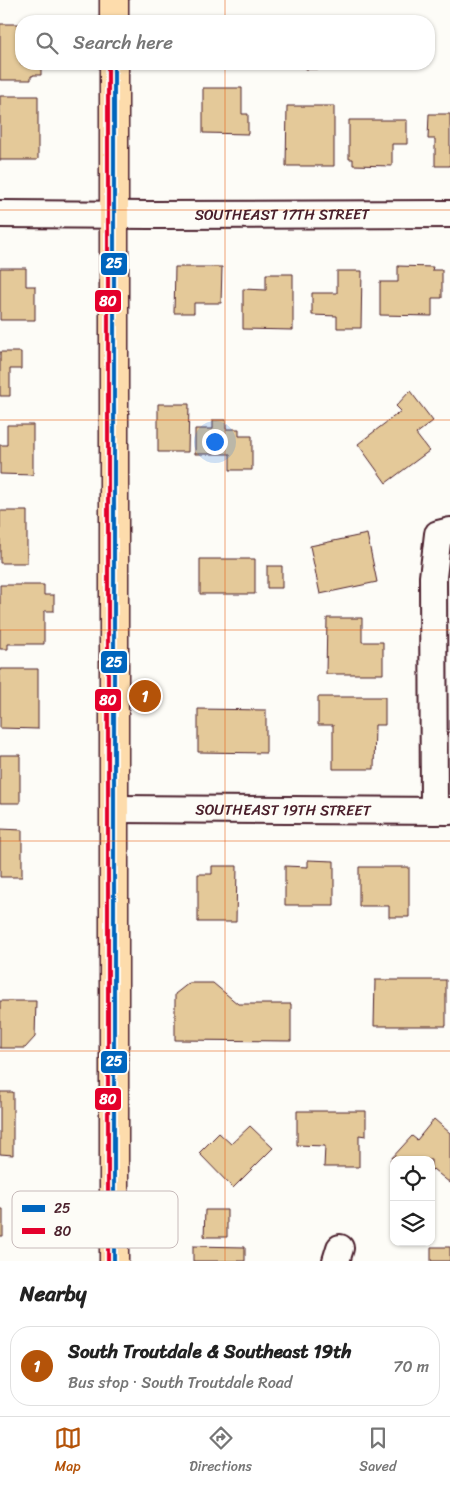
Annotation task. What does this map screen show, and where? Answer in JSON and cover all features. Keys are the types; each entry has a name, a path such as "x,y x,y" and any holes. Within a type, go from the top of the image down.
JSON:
{"main road":[{"path":"114,0 114,15"},
{"path":"114,70 114,1191"},
{"path":"114,1248 114,1261"}],"street":[{"name":"SOUTHEAST 17TH STREET","path":"0,214 450,214"},
{"path":"442,811 433,577 444,533"},
{"name":"SOUTHEAST 19TH STREET","path":"114,809 442,811"}],"building":[{"path":"0,24 15,24 15,70 41,70 41,75 31,76 31,80 0,80"},
{"path":"203,88 242,88 242,114 248,114 248,134 203,133"},
{"path":"0,96 38,96 37,160 0,160"},
{"path":"287,106 334,106 334,166 286,166"},
{"path":"429,114 450,114 450,166 435,166 435,139 428,139"},
{"path":"349,120 407,120 407,144 392,144 392,166 353,165 353,159 349,159"},
{"path":"398,266 433,267 432,270 442,270 442,298 432,298 432,316 380,315 380,282 398,282"},
{"path":"175,267 222,267 221,303 194,303 194,313 174,313"},
{"path":"0,268 26,268 26,286 35,286 35,320 0,320"},
{"path":"337,271 362,271 361,328 337,328 337,316 312,315 312,293 337,293"},
{"path":"266,274 293,274 293,330 243,329 243,289 266,290"},
{"path":"0,352 21,352 21,369 10,369 10,396 0,396"},
{"path":"410,391 433,421 416,434 429,451 386,483 358,444 401,411 396,406"},
{"path":"158,404 189,404 188,452 158,452"},
{"path":"213,420 226,420 226,429 239,429 239,436 252,436 252,470 230,470 230,454 195,454 195,429 213,429"},
{"path":"7,425 33,425 33,475 0,474 0,445 7,445"},
{"path":"0,511 27,511 27,563 0,563"},
{"path":"367,534 377,582 320,594 310,546"},
{"path":"200,559 255,559 255,594 200,594"},
{"path":"267,566 282,566 282,588 267,588"},
{"path":"0,585 44,585 44,595 54,595 54,611 44,611 44,644 8,644 8,649 0,649"},
{"path":"327,618 362,618 362,642 383,642 383,674 326,674"},
{"path":"0,669 38,669 38,729 0,728"},
{"path":"318,697 385,697 385,725 375,725 374,769 333,769 333,725 318,725"},
{"path":"198,709 266,710 266,753 198,752"},
{"path":"0,755 20,755 20,803 0,803"},
{"path":"0,829 22,830 22,877 0,877"},
{"path":"308,860 334,861 334,905 285,905 285,866 308,867"},
{"path":"212,866 237,866 236,922 198,922 198,874 212,874"},
{"path":"359,867 409,867 409,917 389,917 389,906 359,906"},
{"path":"375,980 446,980 446,1026 374,1026"},
{"path":"189,983 213,983 238,1004 291,1004 291,1041 175,1040 175,994"},
{"path":"0,1001 36,1001 35,1037 25,1048 0,1048"},
{"path":"0,1092 13,1092 13,1155 0,1154"},
{"path":"297,1111 366,1111 366,1136 359,1135 359,1167 324,1167 325,1146 297,1145"},
{"path":"434,1119 450,1133 450,1183 435,1171 435,1156 394,1156 412,1136 417,1140"},
{"path":"250,1126 273,1148 233,1188 199,1153 219,1133 231,1144"},
{"path":"0,1209 3,1209 3,1236 0,1236"},
{"path":"205,1210 227,1210 227,1237 204,1237"},
{"path":"193,1246 245,1247 245,1261 193,1261"},
{"path":"431,1247 450,1247 450,1261 431,1261"}],"transit line":[{"name":"80","path":"108,70 108,1191"},
{"name":"25","path":"114,70 114,1191"},
{"name":"80","path":"108,1248 108,1261"},
{"name":"25","path":"114,1248 114,1261"}],"place":[{"name":"South Troutdale & Southeast 19th","path":"145,696"}]}
